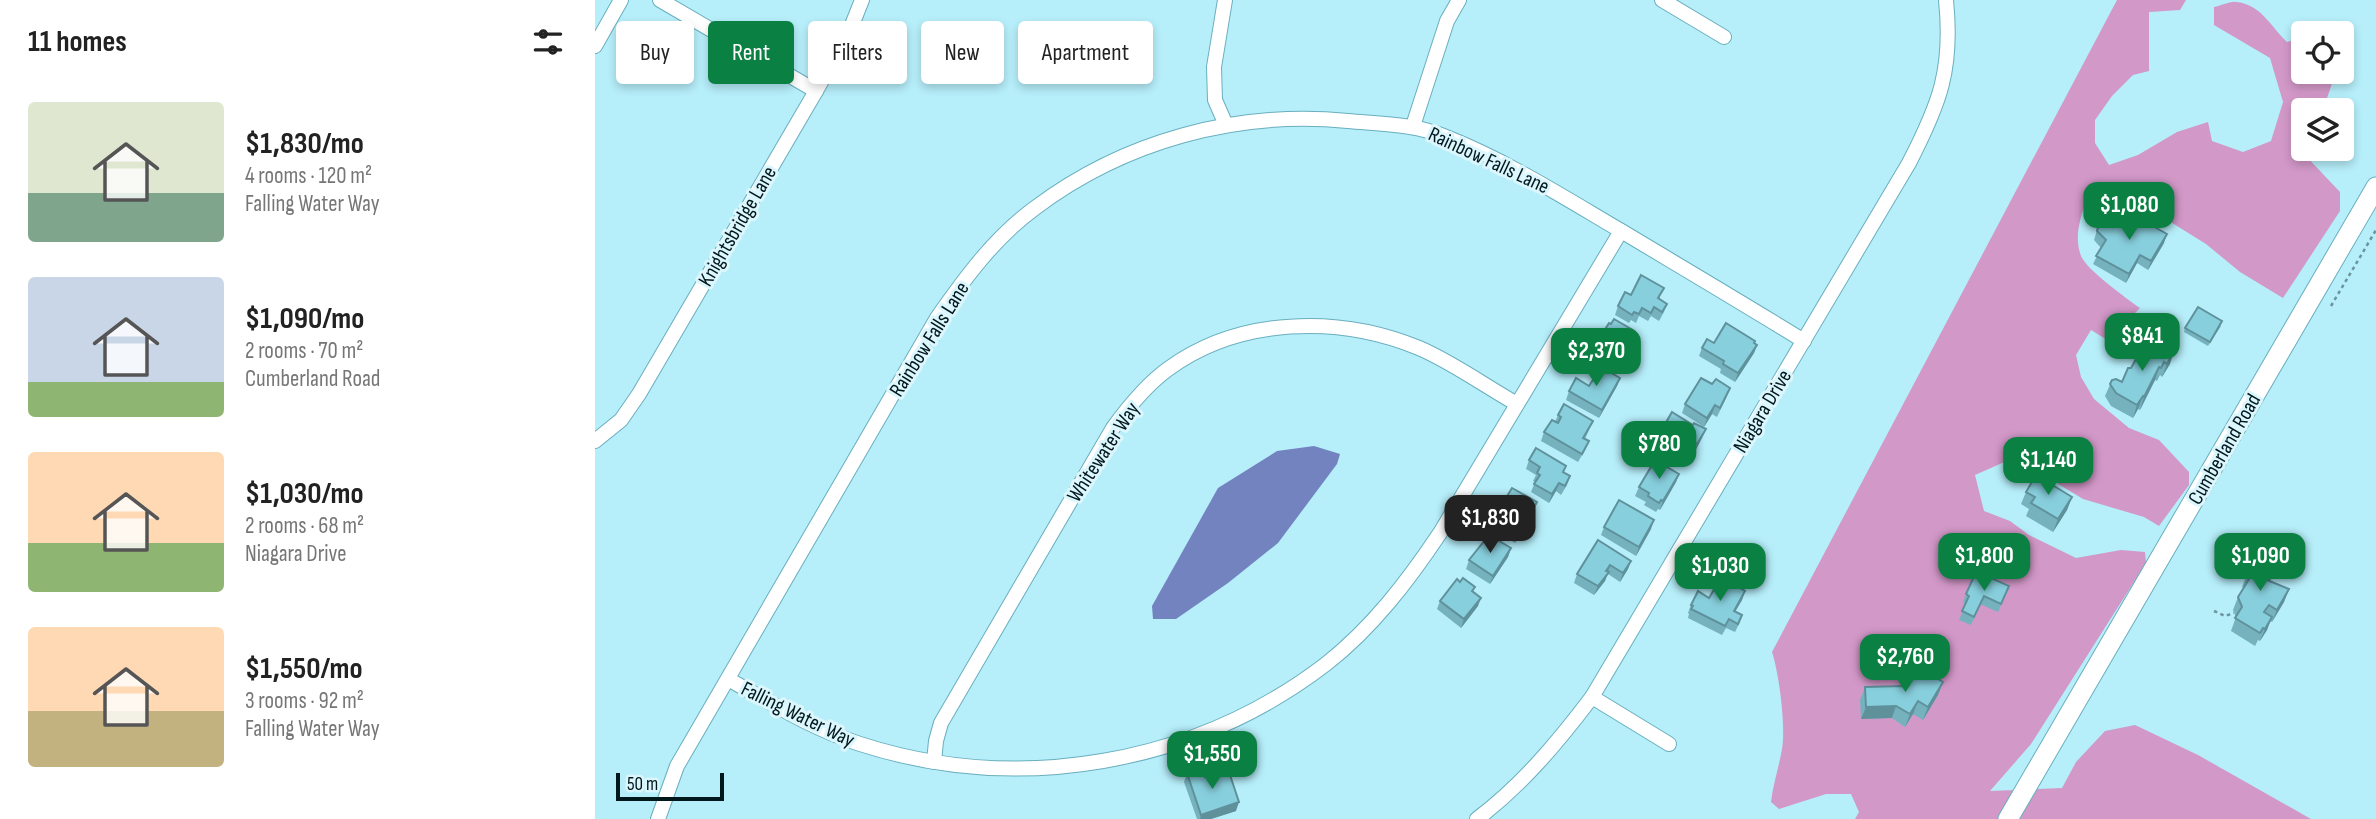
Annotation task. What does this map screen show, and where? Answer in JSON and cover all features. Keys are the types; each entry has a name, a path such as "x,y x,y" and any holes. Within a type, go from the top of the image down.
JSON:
{"main road":[{"name":"Cumberland Road","path":"2008,819 2376,187"}],"street":[{"path":"595,46 621,0"},
{"path":"660,0 816,91"},
{"name":"Knightsbridge Lane","path":"595,441 621,420 639,394 816,91 850,30 862,0"},
{"path":"1225,0 1214,67 1215,100 1226,125"},
{"path":"1413,126 1447,21 1459,0"},
{"path":"1662,0 1724,37"},
{"name":"Niagara Drive","path":"1476,819 1523,780 1593,697 1909,163 1939,100 1948,60 1946,0"},
{"name":"Rainbow Falls Lane","path":"659,819 677,766 937,318 964,280 1001,237 1033,208 1080,177 1132,153 1192,132 1260,119 1323,119 1413,126 1445,136 1500,161 1551,189 1804,341"},
{"name":"Falling Water Way","path":"728,679 827,732 888,752 969,767 1040,769 1104,762 1142,754 1231,723 1279,697 1327,663 1376,618 1411,577 1621,231"},
{"name":"Whitewater Way","path":"934,762 941,723 1113,428 1142,392 1167,370 1193,353 1238,336 1286,327 1332,326 1377,334 1421,349 1517,404"},
{"path":"1593,697 1669,744"}],"path":[{"path":"2331,306 2376,229"},
{"path":"2214,611 2225,616 2234,613"}],"shaded area":[{"path":"2117,0 2186,0 2180,10 2149,12 2149,71 2133,75 2112,96 2095,120 2095,143 2109,165 2138,155 2177,132 2208,122 2212,141 2243,152 2271,141 2283,102 2270,58 2214,25 2214,7 2234,2 2245,4 2259,12 2287,42 2291,41 2291,84 2332,84 2327,98 2291,98 2291,161 2311,161 2340,192 2340,211 2283,298 2240,272 2206,244 2119,190 2086,201 2078,235 2081,256 2099,276 2140,308 2134,314 2136,344 2109,341 2091,330 2076,355 2081,377 2094,399 2129,428 2159,440 2189,472 2189,485 2159,526 2144,517 2083,499 2050,479 2009,460 1975,475 1984,511 2010,521 2029,535 2076,558 2121,550 2145,552 2146,563 2031,744 1990,791 2062,788 2076,762 2105,731 2135,725 2198,755 2311,819 1855,819 1859,812 1851,794 1826,794 1779,809 1771,802 1782,749 1783,728 1772,652"}],"water":[{"path":"1314,446 1340,454 1337,464 1278,543 1228,583 1176,619 1153,619 1152,606 1218,488 1277,451"}],"building":[{"path":"2124,210 2167,234 2151,261 2140,255 2129,274 2096,256 2106,240 2097,231 2098,227 2104,222 2113,227"},
{"path":"1641,275 1664,288 1658,298 1667,304 1662,312 1654,307 1651,313 1642,308 1639,314 1634,312 1632,315 1618,306 1625,292 1631,295"},
{"path":"2198,307 2222,321 2210,342 2185,328"},
{"path":"1614,319 1633,330 1616,359 1597,348 1604,338 1601,336"},
{"path":"1726,323 1755,341 1757,345 1738,373 1702,348 1707,339 1714,343"},
{"path":"2151,340 2174,351 2167,364 2164,362 2161,368 2159,367 2137,405 2116,393 2110,384 2116,379 2122,382 2128,368 2131,368 2140,352 2143,354"},
{"path":"1601,367 1620,378 1602,410 1569,391 1576,378 1589,386"},
{"path":"1701,378 1712,384 1716,379 1730,388 1720,408 1715,405 1707,418 1685,404"},
{"path":"1564,404 1593,421 1583,438 1589,441 1582,454 1544,432 1552,420 1558,423 1561,417 1558,415"},
{"path":"1672,412 1693,425 1694,423 1706,429 1697,444 1685,437 1678,454 1673,457 1653,445"},
{"path":"1536,448 1566,466 1563,472 1570,476 1565,486 1559,483 1552,494 1534,484 1540,475 1537,473 1540,467 1529,460"},
{"path":"1655,460 1679,474 1663,501 1659,503 1639,487"},
{"path":"2036,475 2072,497 2058,519 2031,503 2035,497 2026,492"},
{"path":"1512,488 1537,502 1518,534 1493,519"},
{"path":"1619,500 1654,520 1639,547 1604,527"},
{"path":"1489,535 1511,548 1493,576 1469,560"},
{"path":"1598,540 1631,561 1623,573 1610,565 1606,571 1609,572 1598,586 1577,574"},
{"path":"2262,549 2280,559 2267,580 2289,589 2277,610 2269,605 2264,612 2272,617 2260,633 2235,618 2242,607 2238,597 2251,576 2247,574"},
{"path":"1976,572 1988,580 1989,577 2009,586 2001,604 1984,596 1974,617 1962,611"},
{"path":"1463,578 1475,587 1472,591 1481,598 1464,619 1440,601 1457,579 1460,582"},
{"path":"1724,579 1745,591 1734,611 1742,615 1738,624 1729,619 1725,626 1691,609 1698,591 1709,598 1719,581 1722,583"},
{"path":"1925,671 1943,682 1928,707 1918,701 1910,714 1896,706 1866,707 1865,687 1907,688 1913,678 1921,677"},
{"path":"1202,768 1205,777 1212,775 1213,778 1229,772 1239,802 1201,815 1187,773"}]}
